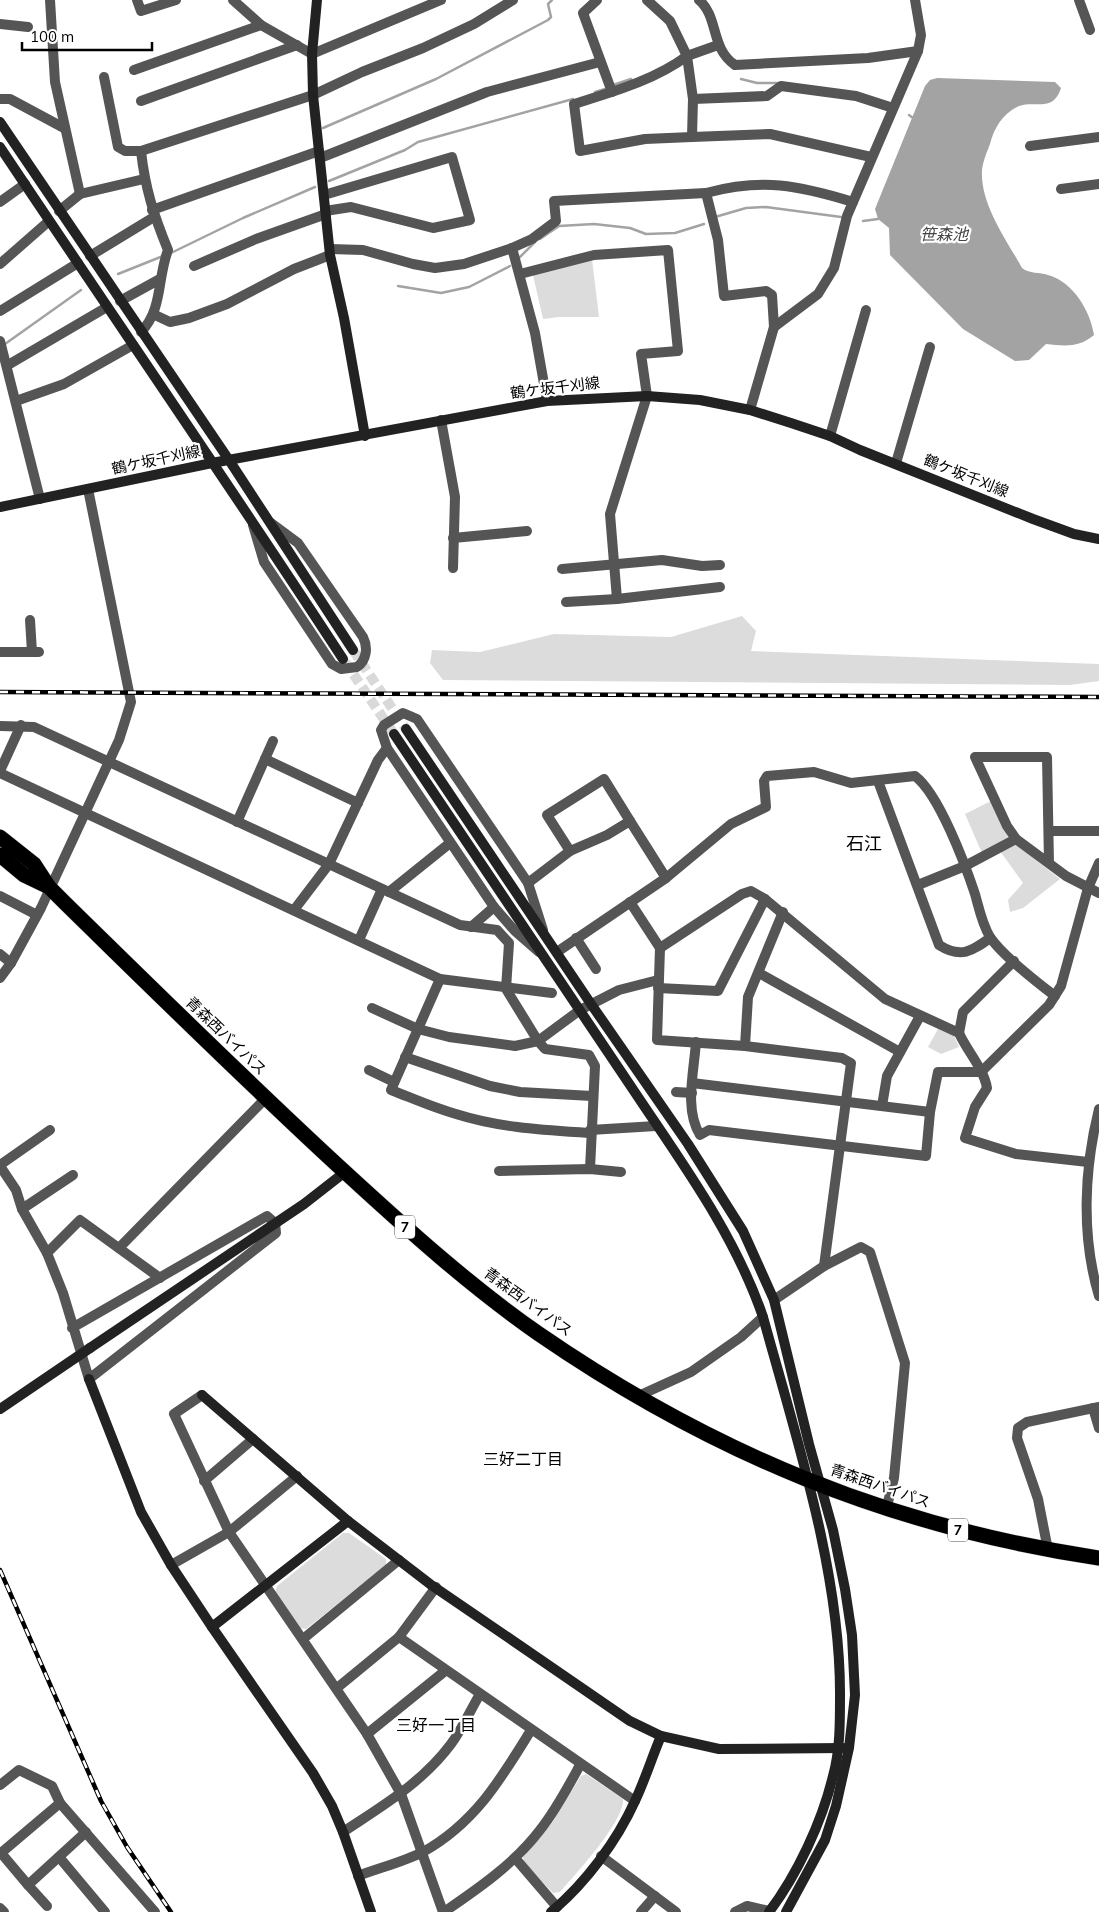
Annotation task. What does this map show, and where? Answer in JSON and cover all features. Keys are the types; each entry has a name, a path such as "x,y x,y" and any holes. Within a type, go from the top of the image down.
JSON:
{"highway":[{"name":"青森西バイパス","path":"0,837 34,864 49,886 265,1099 389,1214 537,1333 636,1397 754,1459 886,1510 960,1530 1048,1550 1099,1558"},
{"name":"青森西バイパス","path":"0,855 24,875 49,886"}],"street":[{"path":"50,0 55,82 80,194"},
{"path":"137,0 141,11 176,0"},
{"path":"233,0 261,25 312,54"},
{"path":"317,0 312,54 313,95 325,212 330,252 365,436"},
{"path":"312,54 441,0"},
{"path":"104,77 118,147 125,151 142,151 313,95 474,24 512,0"},
{"path":"597,0 583,13 612,92"},
{"path":"648,0 670,21 687,56 693,99 692,138"},
{"path":"699,0 708,8 718,45 735,65 868,58 918,51"},
{"path":"774,328 805,306 818,294 834,268 853,202 918,51 921,34 915,0"},
{"path":"1079,0 1090,30"},
{"path":"0,24 28,27"},
{"path":"134,70 261,25"},
{"path":"141,102 297,45"},
{"path":"718,45 687,56 672,68 612,92 574,104 580,150 645,139 770,134 871,157"},
{"path":"90,256 153,214 319,155 486,92 600,62"},
{"path":"693,99 767,96 781,86 856,96 893,108"},
{"path":"0,99 10,99 64,128"},
{"path":"0,122 229,460 353,650"},
{"path":"1030,146 1099,137"},
{"path":"0,147 212,463 250,515 343,659"},
{"path":"141,332 155,315 160,279 166,255 144,179 142,151"},
{"path":"194,266 325,212 351,207 433,228 470,220 452,157 324,194"},
{"path":"59,211 80,194 144,179"},
{"path":"155,315 170,322 189,318 227,304 330,252 362,250 435,268 464,264 512,248 532,239 556,221 554,201 706,193 726,187 760,183 797,188 853,202"},
{"path":"0,202 25,184"},
{"path":"1061,188 1099,184"},
{"path":"706,193 718,240 724,296 766,291 772,295 774,328 750,410"},
{"path":"0,264 49,221"},
{"path":"512,248 535,333 547,401"},
{"path":"520,274 594,255 668,250 678,351 641,354 647,396 610,514 617,600"},
{"path":"0,311 78,263"},
{"path":"120,301 160,279"},
{"path":"8,365 107,307"},
{"path":"830,436 866,310"},
{"path":"1,344 8,365 40,499"},
{"path":"16,401 64,384 122,353 133,344"},
{"path":"896,463 930,347"},
{"name":"鶴ケ坂千刈線","path":"0,507 212,463 547,401 647,396 700,400 750,410 830,436 1033,519 1074,534 1099,539"},
{"path":"441,420 455,497 453,568"},
{"path":"0,978 11,963 37,915 129,716 131,693 88,489"},
{"path":"250,515 264,562 332,664 341,669 358,667 365,656 366,646 363,637 298,543 268,521"},
{"path":"454,538 527,531"},
{"path":"562,569 614,566 662,560 702,566 720,565"},
{"path":"566,602 617,600 720,587"},
{"path":"0,652 35,652 30,620"},
{"path":"542,955 515,931 494,907 450,843 387,748 381,736 381,730 384,725 403,713 417,719 528,883 544,934"},
{"path":"21,725 0,772 84,814 440,979 506,989 552,993"},
{"path":"0,726 21,725 34,727 460,925 497,930 509,943 506,989 538,1041 545,1049 589,1055 594,1066 590,1169"},
{"path":"406,729 591,1004 688,1144 743,1232 774,1300 809,1444 821,1485 845,1589 852,1635 855,1695 844,1748 836,1806 825,1840 786,1912"},
{"path":"394,734 580,1010 733,1245 754,1291 763,1317 807,1479 832,1593 839,1641 844,1748 824,1805 800,1862 780,1897 769,1911 747,1906 735,1912"},
{"path":"237,822 273,741"},
{"path":"294,910 329,864 378,760 387,748"},
{"path":"1049,863 1047,756 975,757 1007,826 1016,839 1049,863 1099,893"},
{"path":"265,759 358,803"},
{"path":"557,952 666,878 731,824 766,807 764,781 767,776 814,772 851,783 915,776 925,783 965,866 990,938 1031,978 1055,996"},
{"path":"570,851 548,815 604,780 666,878"},
{"path":"878,781 940,945 948,950 958,952 972,951 990,938"},
{"path":"528,883 570,851 608,835 630,822"},
{"path":"1049,831 1099,831"},
{"path":"918,885 965,866 1016,839"},
{"path":"359,940 386,891 450,843"},
{"path":"688,1144 709,1130 926,1156 930,1112 938,1072 981,1072 1049,1005 1061,986 1088,888 1099,863"},
{"path":"660,948 742,894 751,891 783,912 885,999 959,1033 986,1079 988,1088 976,1107 965,1138 1016,1154 1088,1162"},
{"path":"0,896 37,915"},
{"path":"372,1008 418,1029 450,1037 515,1046 538,1041 580,1010 620,990 658,984 718,991 765,899"},
{"path":"630,902 660,948 657,1040 745,1046 842,1058 851,1064 824,1266"},
{"path":"472,927 494,907"},
{"path":"745,1046 748,997 783,912"},
{"path":"576,938 596,969"},
{"path":"0,954 11,963"},
{"path":"959,1033 963,1012 1014,961"},
{"path":"759,973 900,1052"},
{"path":"440,979 391,1090 455,1114 509,1126 590,1131 656,1126"},
{"path":"882,1106 887,1076 920,1016"},
{"path":"696,1042 692,1088 692,1123 700,1135"},
{"path":"405,1057 505,1089 541,1094 592,1096"},
{"path":"369,1070 394,1082"},
{"path":"676,1092 692,1088 845,1101 930,1112"},
{"path":"119,1248 265,1099"},
{"path":"1099,1109 1088,1162 1087,1198 1095,1246 1099,1296"},
{"path":"50,1130 0,1166 16,1190 22,1209 47,1253 63,1293 72,1328 89,1379 141,1512 212,1627 313,1773 332,1806 371,1912"},
{"path":"499,1171 590,1169 622,1172"},
{"path":"0,1409 275,1223 345,1172"},
{"path":"22,1209 73,1176"},
{"path":"72,1328 267,1216 275,1223 276,1233 89,1379"},
{"path":"47,1253 80,1220 160,1278"},
{"path":"774,1300 824,1266 861,1247 870,1252 905,1362 894,1478 886,1510"},
{"path":"636,1397 691,1372 741,1338 763,1317"},
{"path":"580,1765 540,1830 515,1858 484,1884 443,1912 401,1794 367,1734 337,1688 229,1532 174,1414 202,1395 348,1521 399,1560 630,1721 661,1736 719,1749 844,1748"},
{"path":"1048,1550 1038,1499 1017,1438 1018,1428 1027,1422 1096,1407 1099,1428"},
{"path":"204,1481 253,1439"},
{"path":"172,1565 229,1532 296,1476"},
{"path":"212,1627 348,1521"},
{"path":"303,1639 399,1560"},
{"path":"337,1688 399,1637 436,1587"},
{"path":"399,1637 580,1765 635,1801"},
{"path":"367,1734 445,1671"},
{"path":"343,1832 401,1794 430,1770 451,1744 480,1694"},
{"path":"358,1876 422,1852 460,1826 483,1804 531,1730"},
{"path":"515,1858 554,1909 601,1856 635,1801 661,1736"},
{"path":"0,1785 19,1770 52,1786 60,1803 155,1912"},
{"path":"47,1906 0,1852 60,1803"},
{"path":"28,1885 86,1832"},
{"path":"601,1856 676,1912"},
{"path":"59,1857 105,1912"},
{"path":"641,1912 655,1896"},
{"path":"0,1908 4,1912"}],"shaded area":[{"path":"592,259 599,317 543,319 533,275"},
{"path":"742,616 756,631 751,651 1099,664 1099,681 1070,685 443,680 430,663 432,650 480,652 554,634 671,637"},
{"path":"991,801 1009,839 982,853 965,814"},
{"path":"1014,843 1060,879 1023,908 1010,912 1008,900 1023,883 1000,851"},
{"path":"938,1029 954,1036 959,1047 941,1054 928,1047"},
{"path":"343,1533 349,1533 386,1559 386,1565 306,1629 299,1628 275,1593 277,1586"},
{"path":"586,1774 623,1799 621,1809 608,1834 587,1861 560,1892 553,1893 524,1863 523,1856 552,1823 581,1776"}],"water":[{"name":"笹森池","path":"937,78 1055,82 1061,88 1058,96 1053,101 1043,104 1019,106 1004,117 994,132 983,163 982,183 995,221 1022,268 1057,279 1079,298 1089,316 1094,335 1083,342 1071,345 1046,344 1029,360 1015,361 963,329 890,255 889,228 878,219 875,209 925,86 930,80"}],"waterway":[{"path":"323,128 436,79 548,20 551,17 548,4 552,0"},
{"path":"613,85 631,79"},
{"path":"741,79 757,83 778,83"},
{"path":"595,92 605,89"},
{"path":"329,181 405,150 418,142 573,99"},
{"path":"909,115 913,118"},
{"path":"171,253 243,218 315,187"},
{"path":"715,217 746,208 766,207 841,217"},
{"path":"863,221 878,219"},
{"path":"540,239 559,226 594,224 630,228 646,234 675,233 704,224"},
{"path":"520,257 535,242"},
{"path":"118,274 163,256"},
{"path":"398,286 441,293 469,287 510,266"},
{"path":"5,344 81,290"}],"tunnel":[{"path":"353,650 406,729"},
{"path":"345,662 394,734"}],"railway":[{"path":"0,692 1099,697"},
{"path":"0,1570 101,1801 127,1847 171,1912"}],"district":[{"name":"石江","path":"864,844"},
{"name":"三好二丁目","path":"523,1459"},
{"name":"三好一丁目","path":"436,1725"}]}
